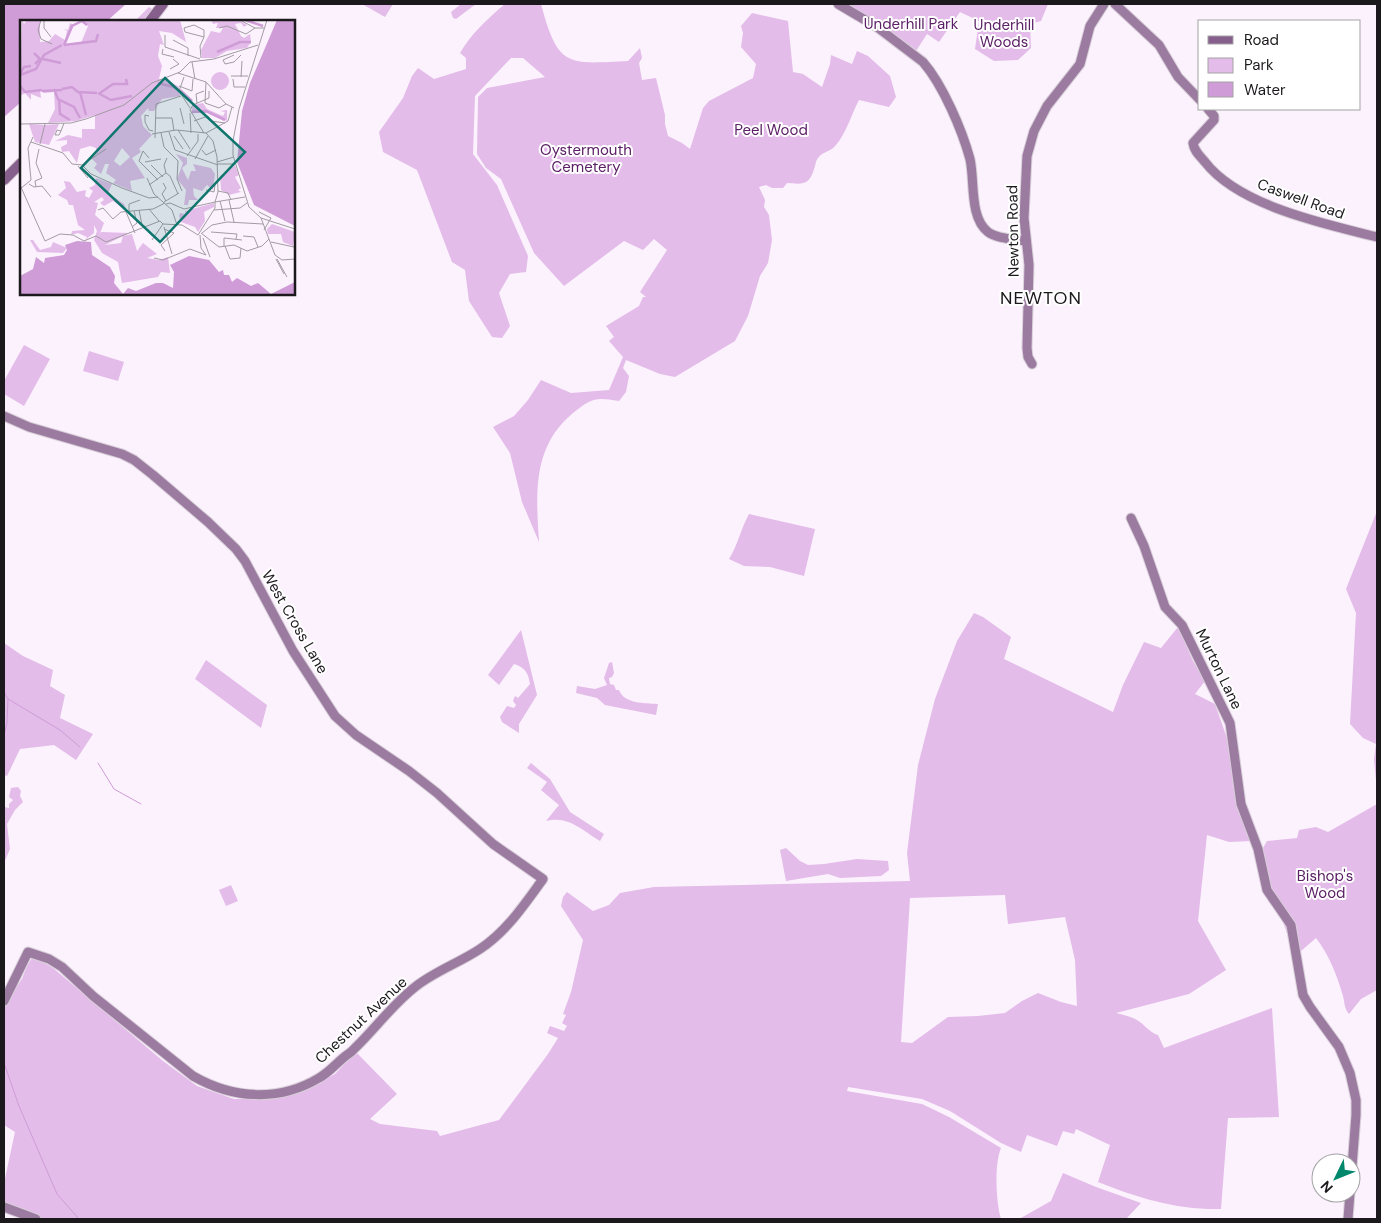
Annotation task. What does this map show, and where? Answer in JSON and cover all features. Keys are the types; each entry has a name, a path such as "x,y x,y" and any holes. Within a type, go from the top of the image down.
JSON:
{"main road":[{"path":"151,20 163,4"},
{"path":"4,180 20,164"}],"street":[{"path":"838,4 877,27 923,62 940,87 960,131 970,161 974,200 981,224 989,234 1026,241"},
{"name":"Newton Road","path":"1032,364 1028,357 1027,348 1029,264 1024,218 1027,156 1034,131 1047,106 1080,64 1090,26 1104,4"},
{"path":"1115,4 1159,45 1178,77 1198,98"},
{"name":"Caswell Road","path":"1209,110 1214,116 1214,120 1193,143 1193,148 1208,166 1228,184 1290,213 1377,237"},
{"name":"West Cross Lane","path":"4,416 29,427 122,454 134,460 201,516 224,536 245,562 293,651 336,716 356,735 409,771 437,793 493,844 543,879"},
{"name":"Murton Lane","path":"1131,518 1144,546 1165,607 1182,625 1230,723 1241,804 1258,849 1267,890 1291,926 1303,995 1310,1008 1339,1048 1354,1086 1356,1115 1353,1153"},
{"name":"Chestnut Avenue","path":"4,1001 27,956 49,959 62,967 93,996 193,1076 204,1082 244,1095 274,1094 319,1078 353,1051 403,997 416,986 433,974 466,958 498,936 543,879"},
{"path":"1348,1219 1349,1203"},
{"path":"4,1207 36,1219"}],"green space":[{"path":"362,4 393,4 385,17"},
{"path":"461,4 476,4 456,19 453,18 451,12"},
{"path":"505,4 541,4 553,40 560,51 568,58 591,62 628,61 640,48 642,58 639,63 642,80 656,78 668,136 690,149 703,108 709,101 753,78 756,64 741,47 743,33 741,26 752,13 788,21 793,72 803,74 822,87 831,55 852,64 857,51 868,56 890,76 896,97 889,107 859,100 840,140 834,147 818,158 812,175 804,183 787,183 783,188 772,188 766,185 759,187 765,200 764,207 769,215 772,240 768,263 760,276 748,316 735,341 675,377 660,374 626,360 623,368 629,376 626,392 619,401 594,400 573,413 560,426 543,456 540,472 537,506 539,542 522,502 510,453 493,427 514,416 528,400 541,380 571,393 609,390 623,357 609,341 614,337 606,326 639,306 643,297 646,297 640,292 667,250 654,239 643,250 624,241 564,286 534,253 501,179 486,168 477,154 478,97 487,88 545,77 523,58 511,58 475,96 473,154 497,185 528,256 526,272 510,274 499,293 510,326 502,338 492,337 469,301 465,270 452,262 417,170 383,152 379,132 403,98 412,76 418,68 434,79 466,69 466,58 460,53 480,27"},
{"name":"Underhill Woods","path":"844,4 1048,4 1041,21 1030,24 1031,48 1018,60 994,61 975,49 979,21 960,12 939,42 927,34 916,51"},
{"path":"149,7 153,10 147,20 136,20"},
{"path":"24,345 50,359 24,406 4,394 4,381"},
{"path":"89,351 124,362 118,381 83,371"},
{"path":"1377,511 1377,791 1374,759 1376,744 1363,738 1350,724 1356,613 1346,589"},
{"path":"749,514 815,529 804,576 770,567 744,566 729,559"},
{"path":"974,613 983,617 1011,637 1004,659 1113,712 1123,685 1144,642 1161,648 1178,627 1193,661 1205,681 1195,694 1215,704 1228,741 1252,841 1229,842 1207,835 1198,921 1226,970 1189,994 1116,1013 1137,1020 1158,1035 1164,1048 1272,1008 1279,1117 1228,1118 1221,1209 1205,1209 1158,1202 1098,1182 1110,1145 1076,1129 1074,1134 1063,1131 1057,1146 1027,1135 1021,1152 1001,1143 950,1111 922,1099 848,1087 847,1091 922,1104 949,1117 1001,1148 997,1164 996,1184 1001,1219 43,1219 4,1202 4,1183 15,1132 4,1125 4,1005 22,979 32,958 38,959 53,968 163,1061 197,1086 234,1099 270,1099 306,1090 335,1074 356,1052 397,1094 370,1119 380,1124 437,1131 440,1136 499,1120 558,1038 547,1033 550,1026 564,1031 567,1026 562,1023 566,1015 563,1014 571,992 583,940 561,906 563,897 567,892 593,911 609,905 620,893 654,887 910,881 907,853 918,765 935,699 957,641","holes":["1005,895 1008,924 1065,917 1075,960 1077,1006 1038,993 1005,1013 948,1017 912,1043 901,1042 910,898"]},
{"path":"521,630 537,695 519,724 519,733 502,722 500,717 507,706 514,708 516,705 513,701 515,696 518,698 530,684 527,674 524,669 514,664 499,685 488,675"},
{"path":"4,643 23,656 53,670 50,686 65,695 60,718 93,734 76,760 54,745 20,749 7,776 4,775"},
{"path":"206,660 267,705 261,728 195,679"},
{"path":"612,662 614,673 609,678 610,684 614,685 616,690 619,690 625,698 641,703 658,704 656,715 605,705 597,698 576,693 577,686 595,689 607,685 604,678 609,663"},
{"path":"531,763 550,779 570,812 604,834 600,841 568,822 561,820 546,821 559,805 541,790 547,782 527,768"},
{"path":"18,787 21,791 20,796 23,802 15,810 7,824 10,849 4,863 4,807 9,808 9,804 13,800 9,797 11,788"},
{"name":"Bishop's Wood","path":"1377,804 1377,990 1361,999 1349,1014 1345,1008 1341,988 1332,966 1316,938 1301,951 1293,951 1268,878 1263,848 1267,841 1297,838 1299,830 1316,827 1328,832"},
{"path":"786,848 800,861 808,865 857,859 888,861 889,870 881,876 840,878 828,874 786,881 780,850"},
{"path":"231,885 238,901 226,906 219,890"},
{"path":"1063,1173 1141,1203 1126,1219 1019,1219 1051,1201"}],"water":[{"path":"4,4 126,4 108,20 20,20 20,103 4,117"}],"waterway":[{"path":"4,692 8,699 60,730 80,747"},
{"path":"4,735 7,723 8,699"},
{"path":"98,763 114,789 141,804"},
{"path":"4,1063 19,1106 57,1194 79,1219"}],"district":[{"name":"NEWTON","path":"1041,298"}],"park label":[{"name":"Underhill Park","path":"911,24"},
{"name":"Peel Wood","path":"771,130"},
{"name":"Oystermouth Cemetery","path":"586,158"}]}
